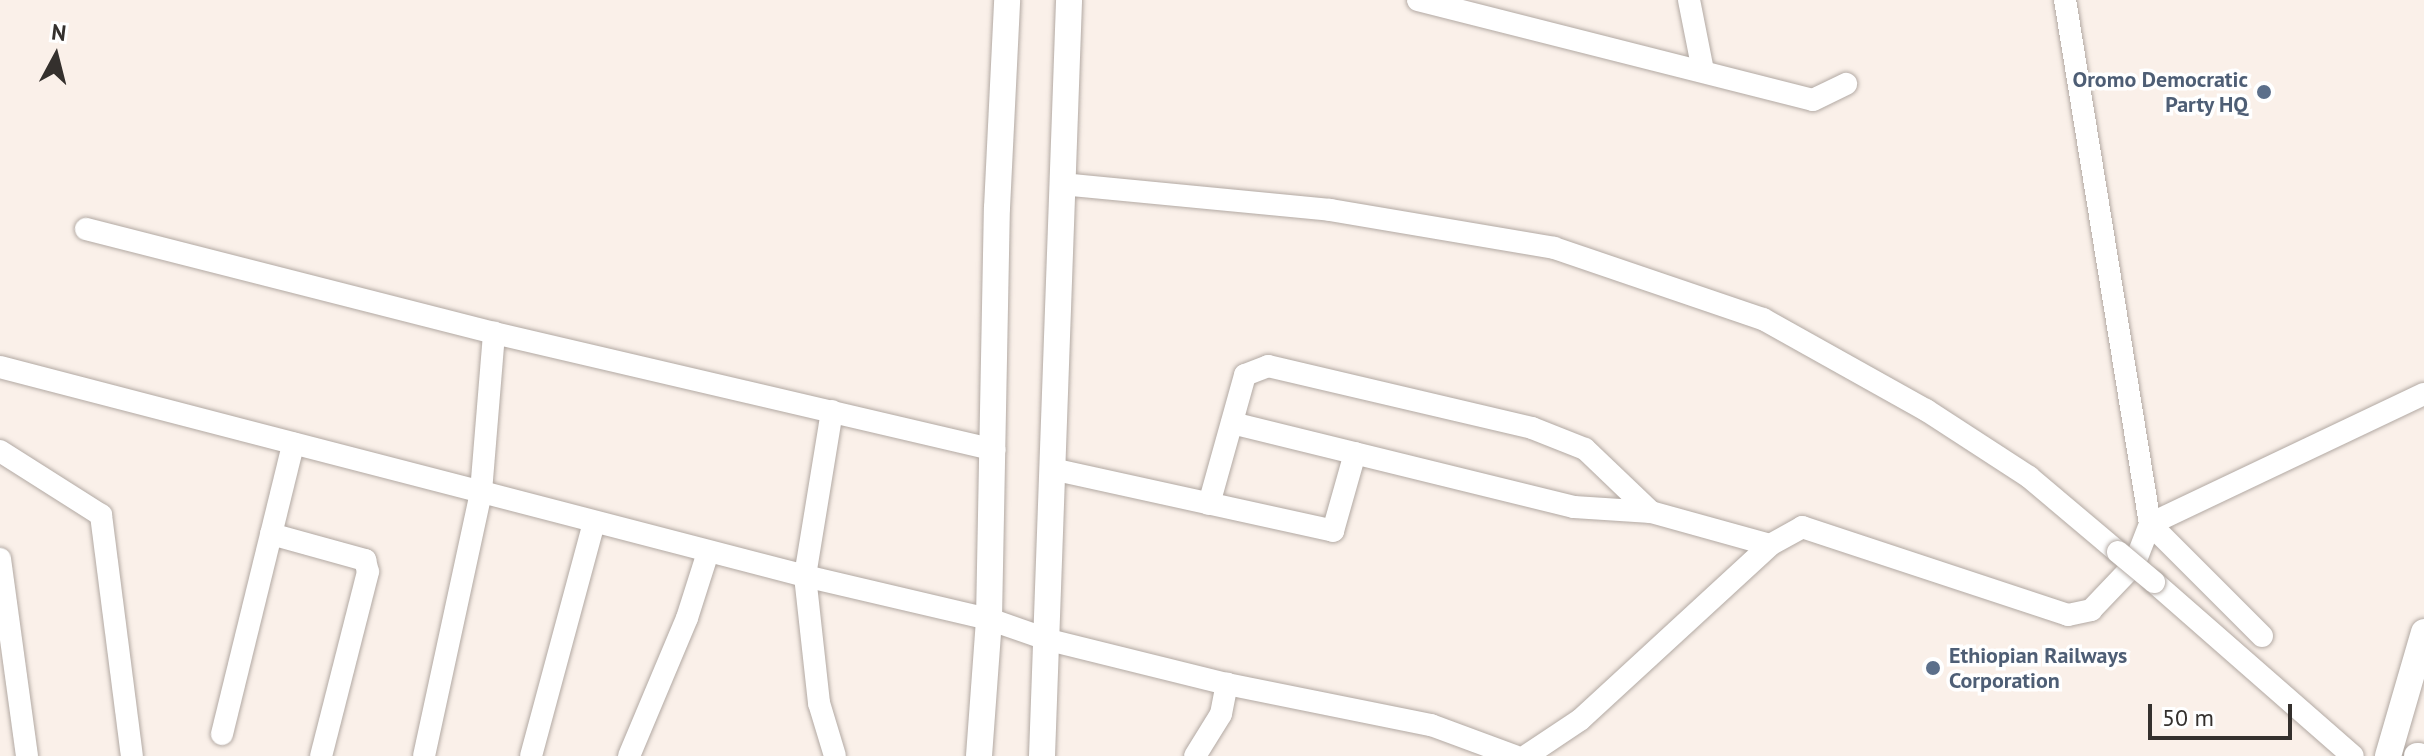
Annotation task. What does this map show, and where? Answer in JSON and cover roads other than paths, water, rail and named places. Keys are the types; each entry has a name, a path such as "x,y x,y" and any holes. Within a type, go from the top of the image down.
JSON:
{"main road":[{"path":"979,756 989,619 995,450 997,208 1007,0"},
{"path":"1042,756 1049,640 1069,0"},
{"path":"2388,756 2424,632"}],"street":[{"path":"1418,0 1813,100 1846,84"},
{"path":"1689,0 1703,71"},
{"path":"1526,756 1580,720 1770,545 1793,530 1811,526 2068,615 2091,610 2108,597 2134,565 2150,524 2065,0"},
{"path":"1062,184 1330,210 1554,248 1763,319 1926,410 2029,477 2353,756"},
{"path":"86,229 494,333 995,450"},
{"path":"424,756 481,492 494,333"},
{"path":"1209,504 1245,375 1268,366 1532,428 1585,449 1651,512"},
{"path":"0,367 708,552 989,619 1049,640 1227,684 1431,725 1515,756"},
{"path":"2150,524 2424,394"},
{"path":"832,411 805,576 819,703 835,756"},
{"path":"1232,423 1574,507 1651,512 1770,545"},
{"path":"222,734 293,444"},
{"path":"0,451 101,515 132,756"},
{"path":"1052,469 1333,531 1355,453"},
{"path":"531,756 594,522"},
{"path":"2150,524 2262,636"},
{"path":"271,534 365,560 368,572 321,756"},
{"path":"629,756 687,618 708,552"},
{"path":"0,559 27,756"},
{"path":"1195,756 1221,714 1227,684"}],"place":[{"name":"Oromo Democratic Party HQ","path":"2264,92"},
{"name":"Ethiopian Railways Corporation","path":"1933,668"}]}
